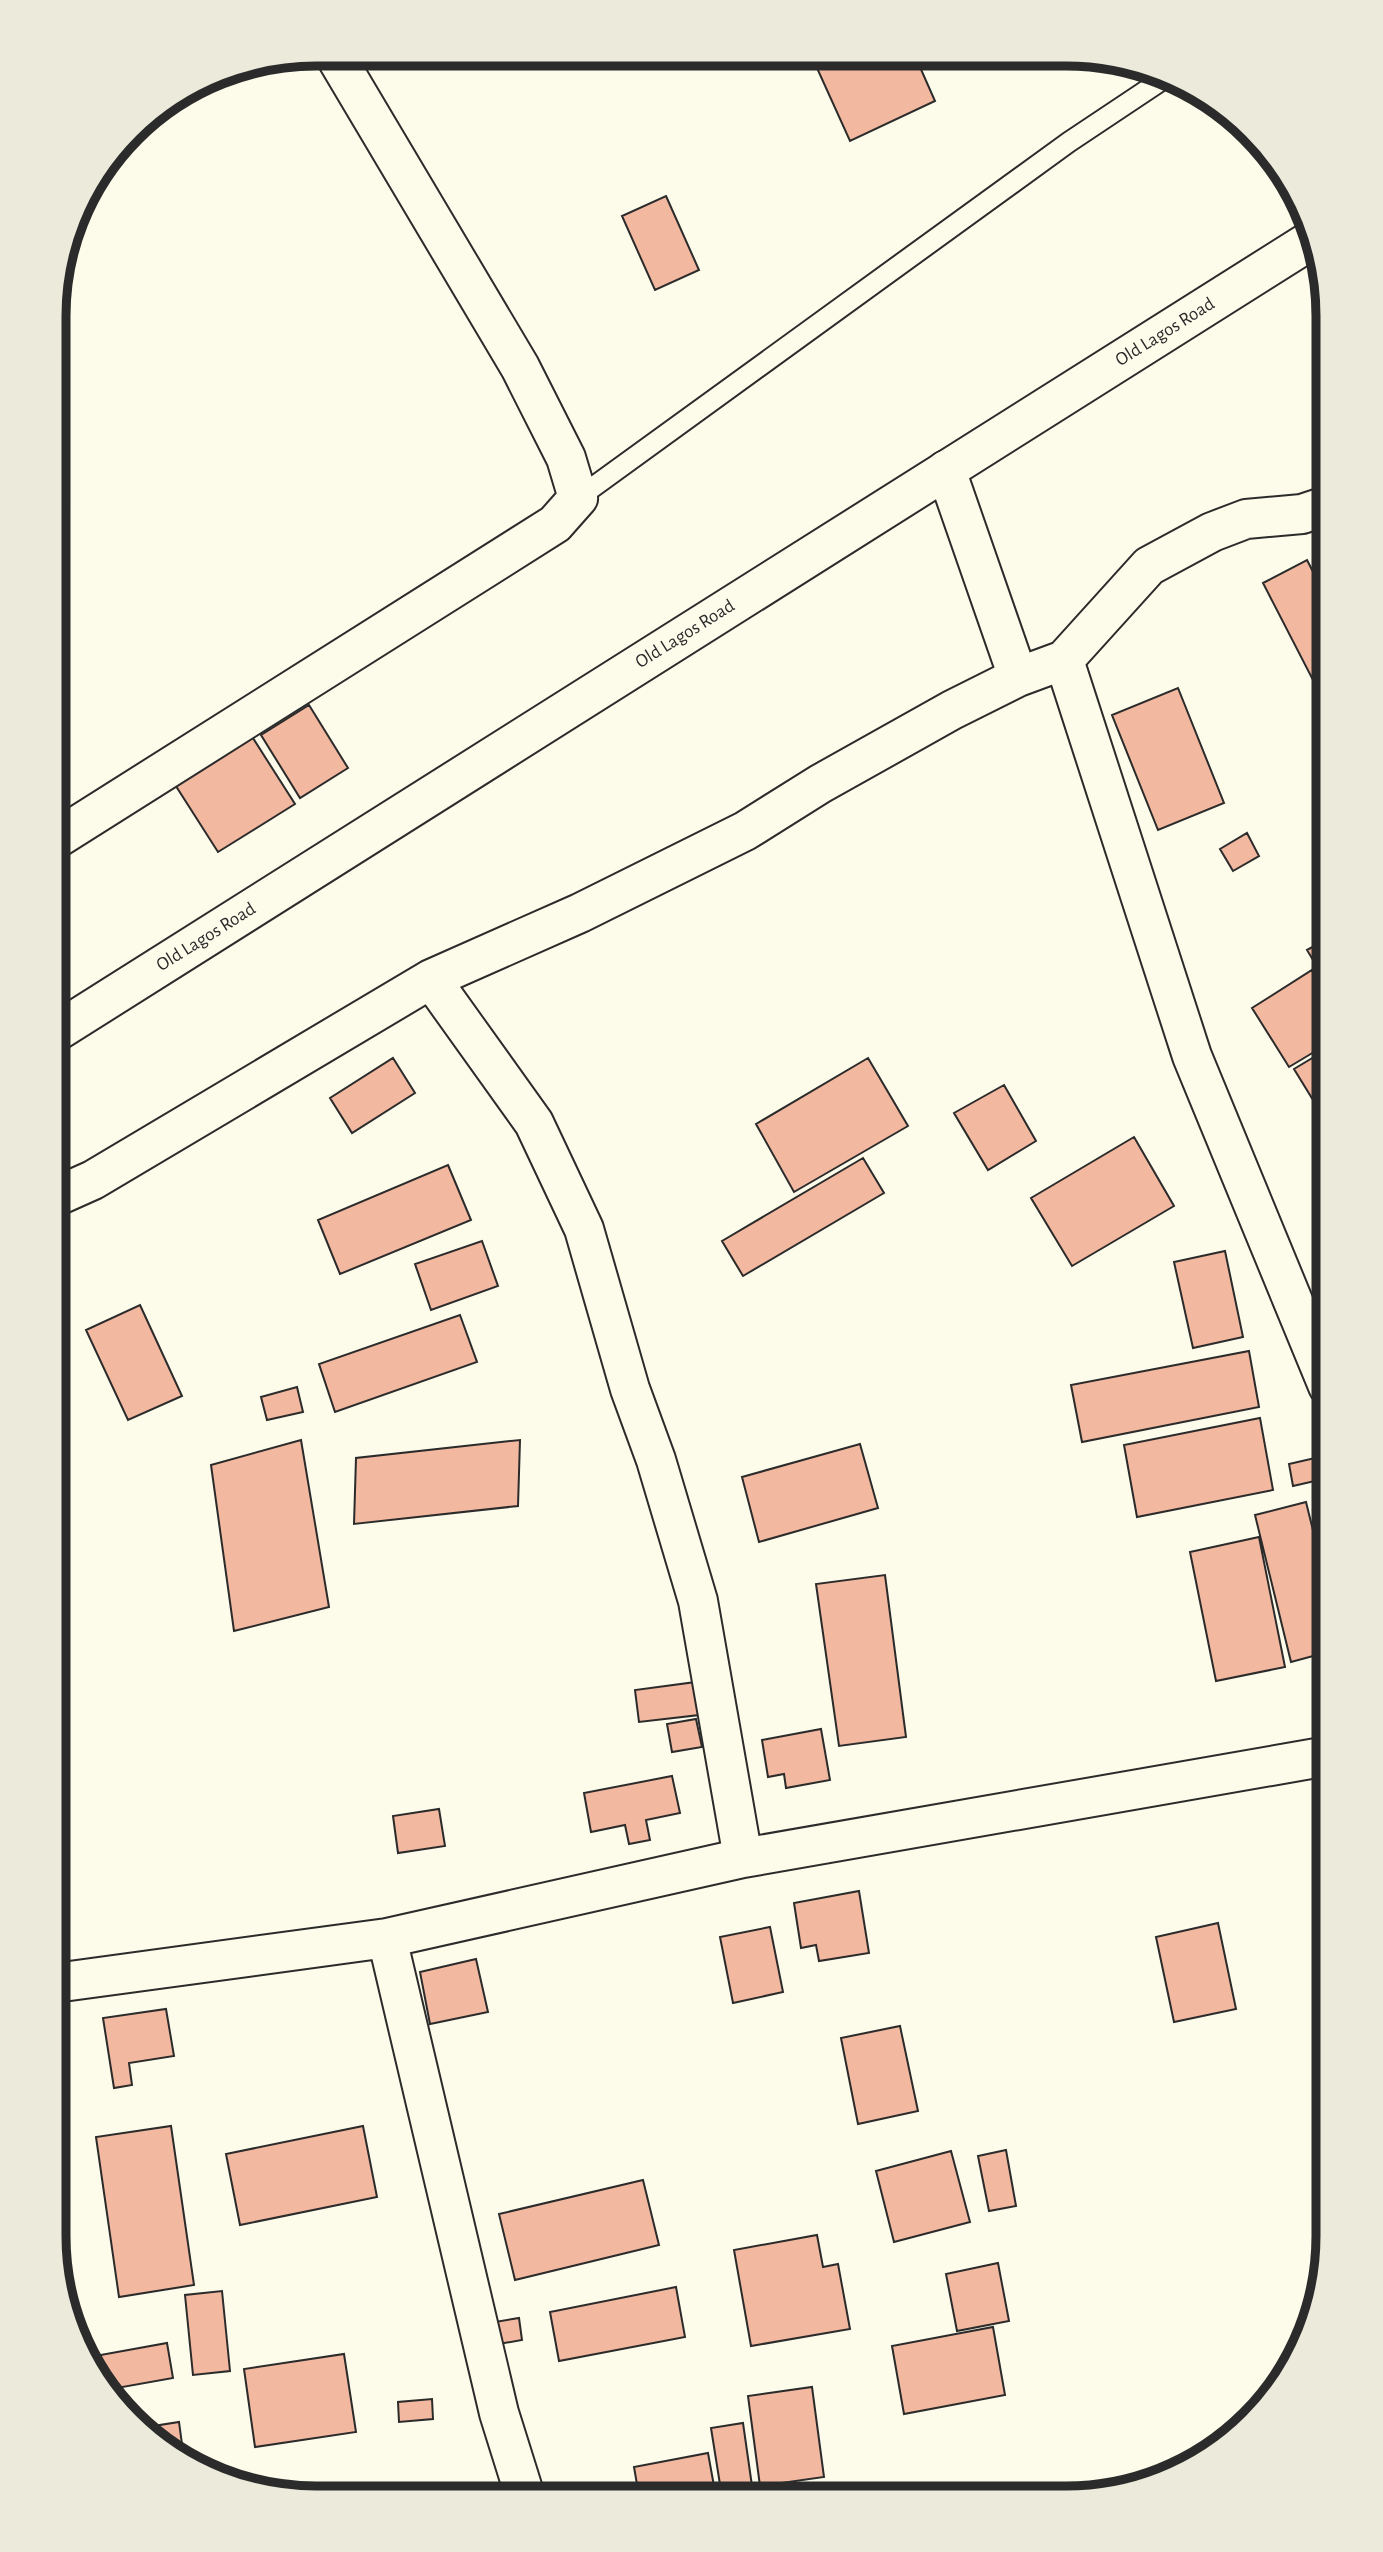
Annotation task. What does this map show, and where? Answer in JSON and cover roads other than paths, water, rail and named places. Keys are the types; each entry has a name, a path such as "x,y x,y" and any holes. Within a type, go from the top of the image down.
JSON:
{"street":[{"path":"66,833 555,524 578,498 566,458 520,367 342,67"},
{"name":"Old Lagos Road","path":"66,1026 1305,244"},
{"path":"946,470 1018,677"},
{"path":"66,1192 93,1180 431,979 580,913 745,831 953,710 1018,677 1064,660 1149,566 1212,532 1246,519 1302,514 1316,509"},
{"path":"1064,660 1192,1056 1316,1357"},
{"path":"431,979 534,1123 584,1229 630,1389 656,1460 698,1601 743,1858"},
{"path":"66,1982 387,1938 743,1858 1316,1758"},
{"path":"387,1938 499,2413 522,2486"}],"lane":[{"path":"578,498 1069,142 1156,84"}]}
